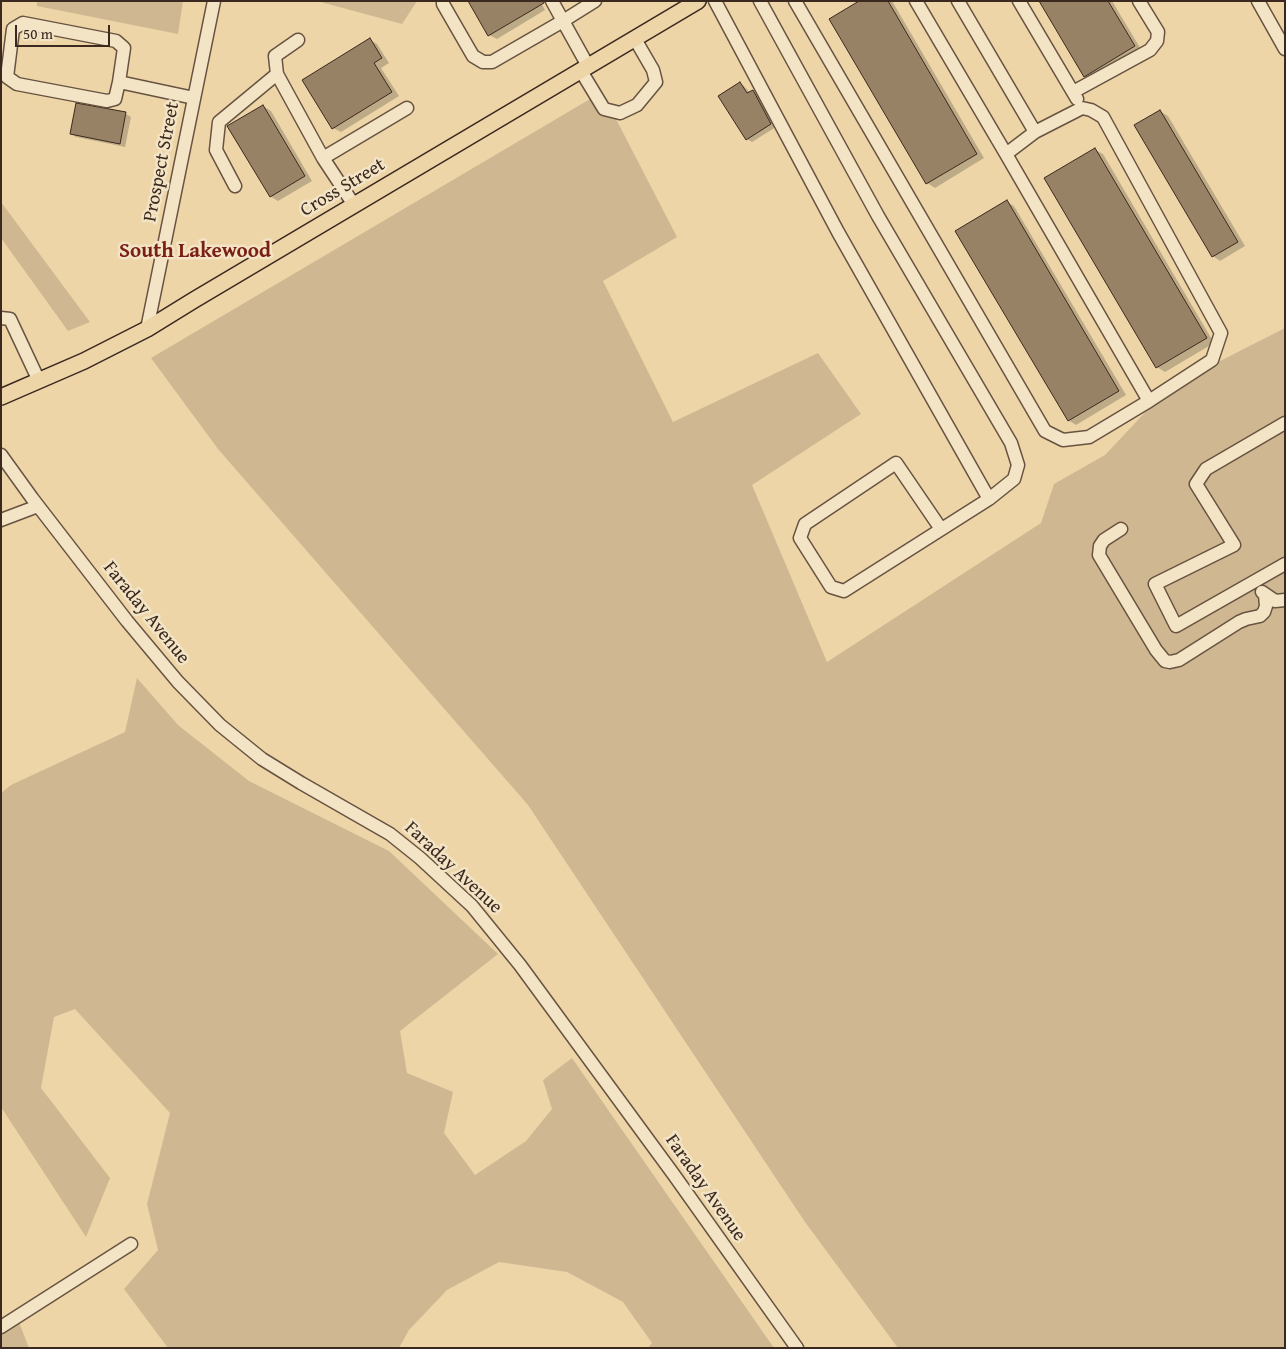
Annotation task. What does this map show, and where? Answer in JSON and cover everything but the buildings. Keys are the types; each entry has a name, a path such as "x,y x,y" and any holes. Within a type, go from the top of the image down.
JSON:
{"main road":[{"name":"Cross Street","path":"1,397 101,353 147,329 698,1"}],"street":[{"name":"Prospect Street","path":"147,329 214,1"},
{"path":"443,1 473,56 483,62 492,62 595,1"},
{"path":"552,1 604,109 620,113 637,104 656,82 652,70 635,39"},
{"path":"715,1 838,232 988,499"},
{"path":"760,1 878,216 1011,443 1018,465 1014,479 988,499 844,591 831,587 800,538 805,524 896,463 941,529"},
{"path":"795,1 1046,430 1063,440 1089,437 1212,360 1221,333 1103,117 1092,110 1082,108 1035,132 1006,154"},
{"path":"916,1 1149,401"},
{"path":"958,1 1035,132"},
{"path":"1019,1 1082,108"},
{"path":"1073,92 1150,50 1157,42 1158,32 1139,1"},
{"path":"1258,1 1285,49"},
{"path":"23,23 116,41 124,48 119,82 115,99 107,101 17,84 7,77 13,30 23,23"},
{"path":"298,40 275,56 277,74 323,158 354,205"},
{"path":"236,186 216,150 219,122 277,74"},
{"path":"119,82 194,98"},
{"path":"323,158 407,108"},
{"path":"1,318 10,319 39,381"},
{"path":"1285,423 1206,469 1196,484 1234,546 1155,584 1176,626 1285,564"},
{"name":"Faraday Avenue","path":"1,455 38,506 152,652 220,725 270,764 390,834 420,858 472,906 520,965 674,1174 797,1348"},
{"path":"1,520 38,506"},
{"path":"1121,529 1104,540 1100,546 1100,555 1156,650 1165,661 1179,660 1239,622 1260,616 1266,606 1265,595"},
{"path":"1253,583 1265,595 1275,600 1285,600"},
{"path":"1,1327 131,1244"}],"shaded area":[{"path":"37,1 183,1 178,34 37,6"},
{"path":"317,1 417,1 402,24"},
{"path":"602,92 677,237 603,281 673,422 818,353 861,414 752,485 827,662 1041,523 1054,484 1105,455 1169,387 1285,328 1285,1348 898,1348 805,1222 528,805 218,449 151,358"},
{"path":"1,202 90,322 68,331 1,238"},
{"path":"137,678 178,725 249,781 389,851 498,954 400,1031 407,1073 453,1092 444,1133 475,1175 526,1141 552,1109 543,1080 572,1058 774,1348 648,1348 652,1343 623,1302 567,1272 499,1262 447,1290 409,1330 399,1348 168,1348 124,1289 158,1250 147,1204 170,1113 75,1009 54,1017 41,1088 110,1178 86,1237 1,1107 1,793 11,785 125,732"},
{"path":"15,1312 29,1348 1,1348 1,1321"}],"district":[{"name":"South Lakewood","path":"195,252"}]}
